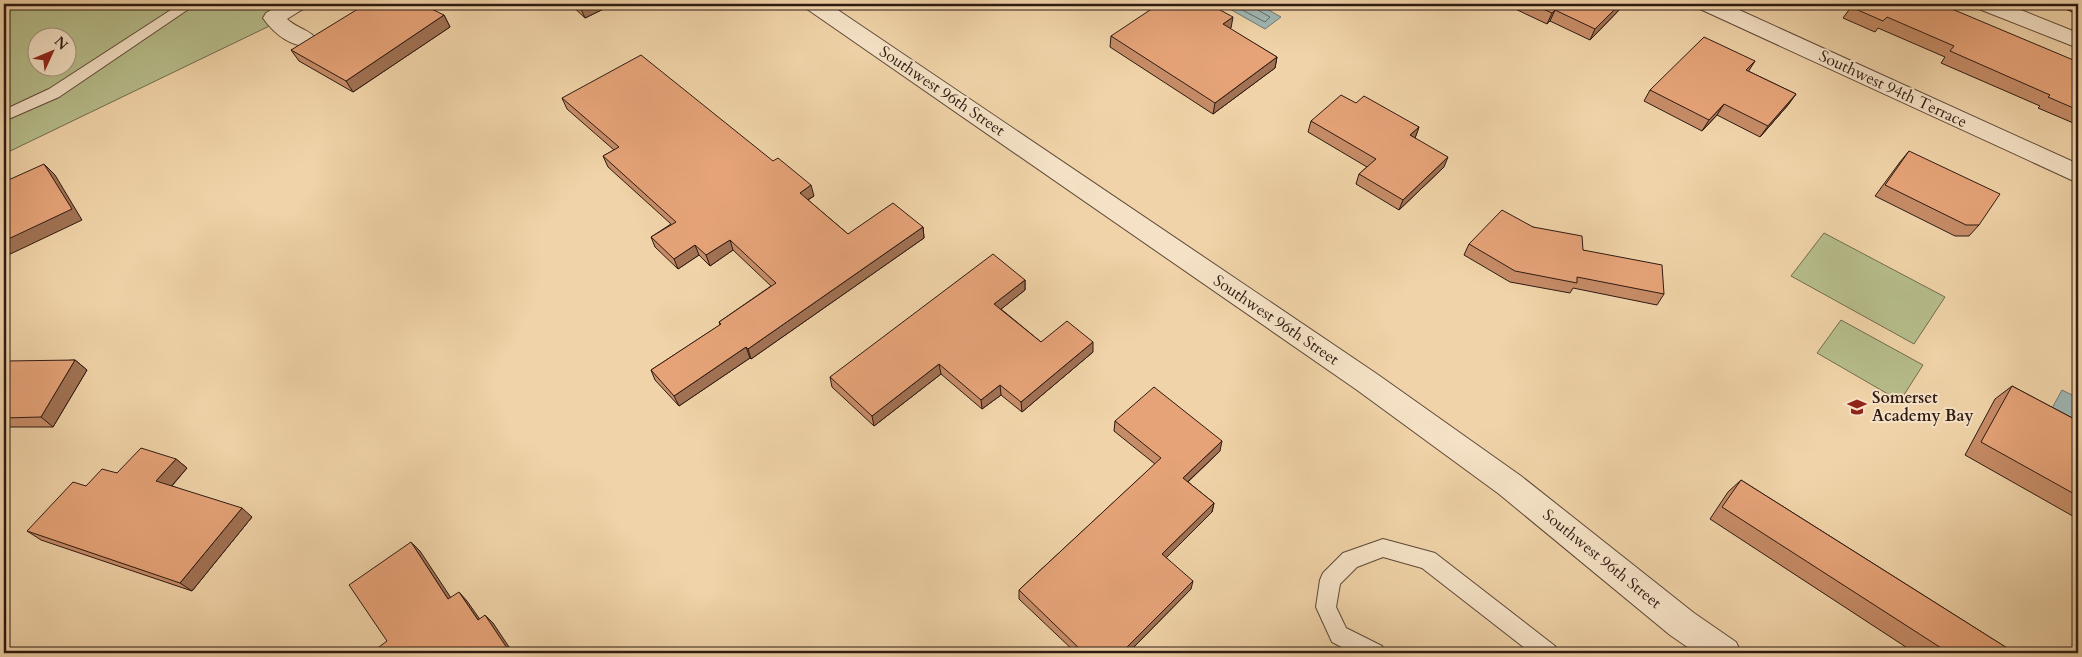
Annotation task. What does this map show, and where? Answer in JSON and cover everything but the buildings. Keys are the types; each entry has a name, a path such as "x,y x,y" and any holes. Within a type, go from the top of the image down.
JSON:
{"street":[{"path":"295,4 274,18 286,31 306,40"},
{"name":"Southwest 96th Street","path":"814,4 1382,393 1510,485 1674,618 1724,653"},
{"name":"Southwest 94th Terrace","path":"1708,4 2078,174"},
{"path":"1987,4 2078,41"}],"lane":[{"path":"4,116 54,93 189,4"},
{"path":"1374,653 1339,635 1326,607 1330,580 1350,560 1383,548 1428,560 1548,653"}],"green space":[{"path":"4,4 315,4 4,154"},
{"path":"1824,233 1945,297 1914,344 1791,276"},
{"path":"1841,320 1923,365 1900,401 1817,353"}],"water":[{"path":"1221,4 1258,4 1281,17 1265,29"},
{"path":"2062,390 2078,398 2078,425 2051,410"}],"place":[{"name":"Somerset Academy Bay","path":"1857,407"}]}
